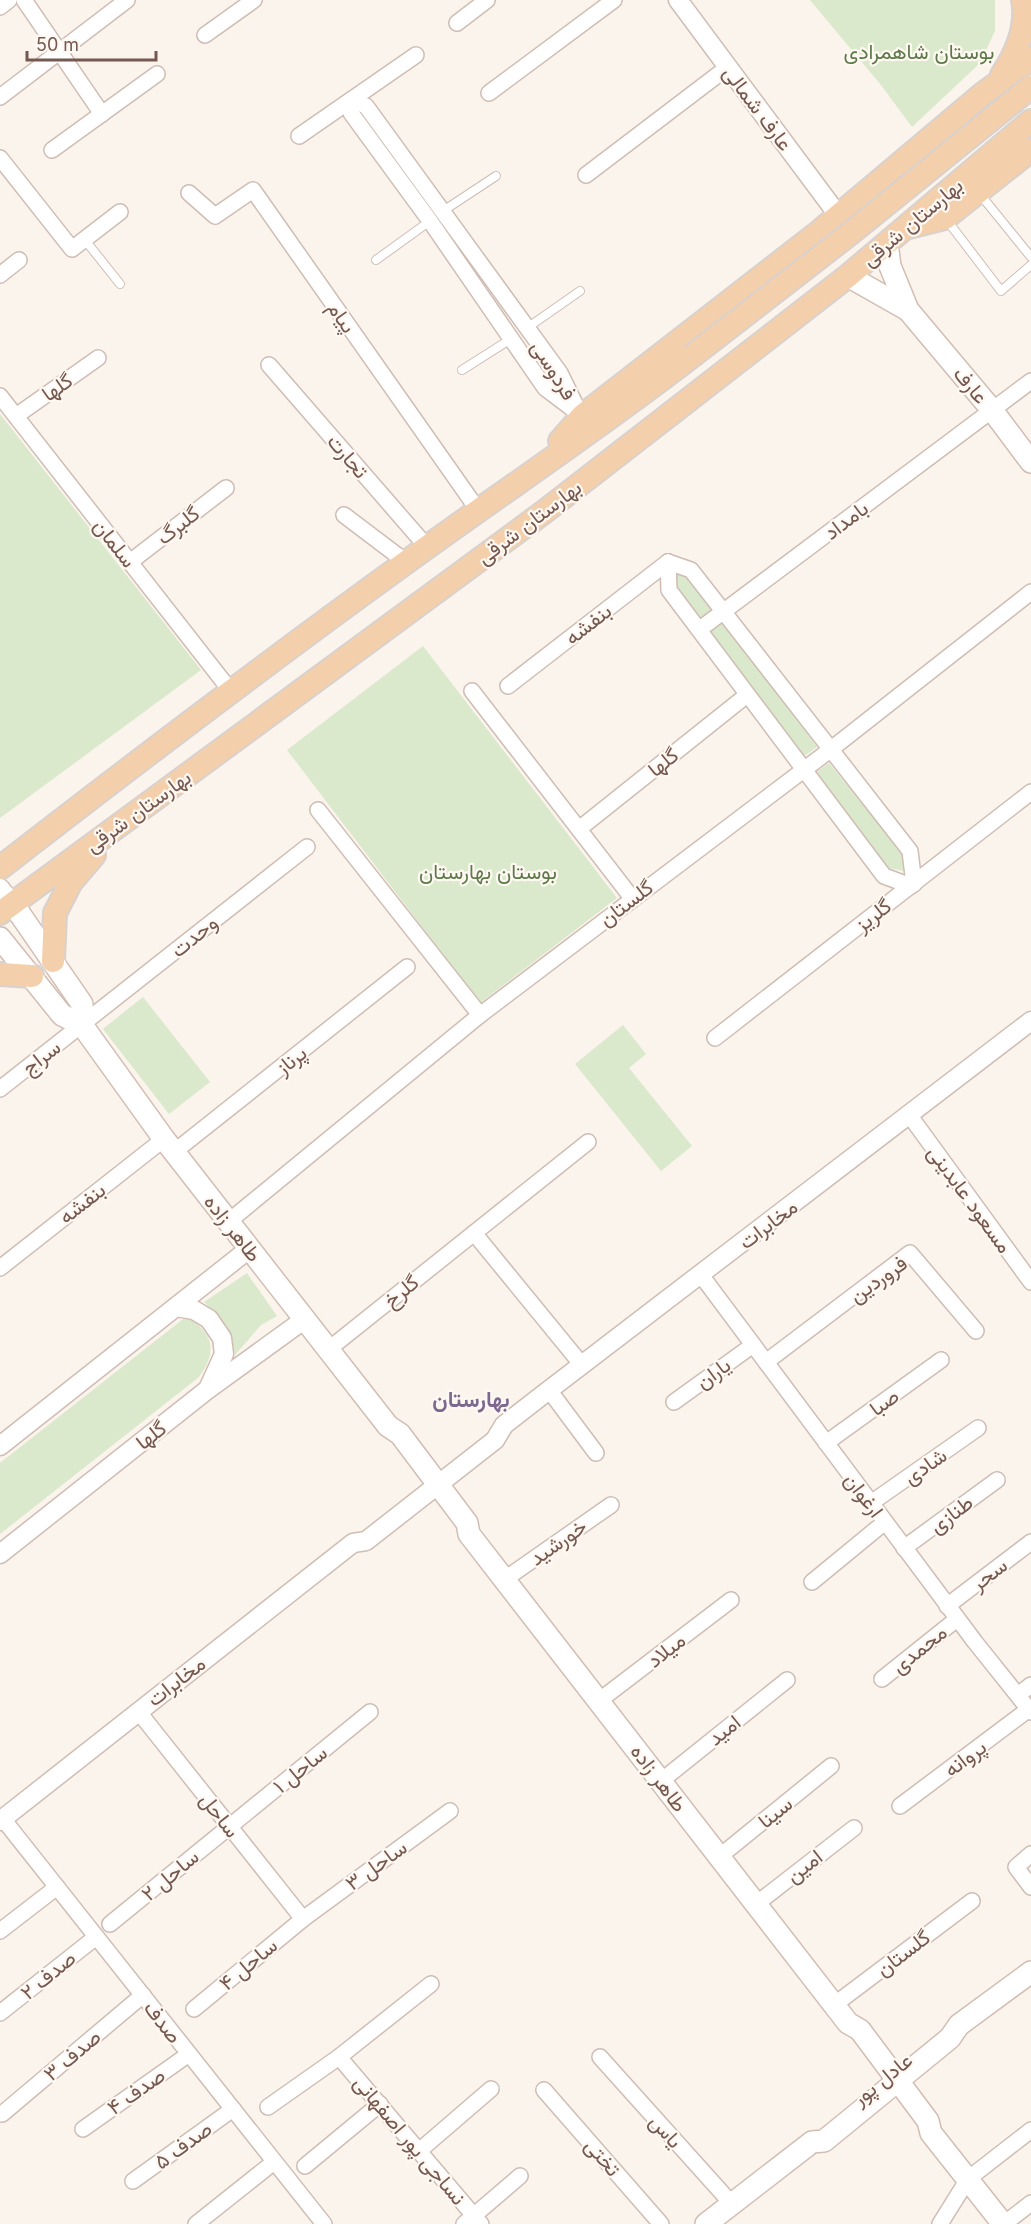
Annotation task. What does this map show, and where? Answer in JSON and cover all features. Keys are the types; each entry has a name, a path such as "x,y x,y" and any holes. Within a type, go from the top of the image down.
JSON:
{"main road":[{"path":"984,93 1000,78 1015,55 1022,30 1023,0"},
{"name":"بهارستان شرقی","path":"537,467 582,416 838,215 984,93 1031,59"},
{"name":"بهارستان شرقی","path":"0,868 230,690 537,467 640,396 852,232 1031,87"},
{"path":"905,228 945,218 973,183 1001,133 1002,126 999,119 992,114 974,115 911,156"},
{"name":"بهارستان شرقی","path":"4,901 118,825 543,512 848,276 905,228 973,183 1031,121"},
{"path":"973,183 1031,150"},
{"path":"887,243 890,266 908,310"},
{"path":"848,276 908,310"},
{"name":"عارف","path":"908,310 992,410 1031,462"},
{"path":"53,961 55,913 70,882 118,825"},
{"name":"طاهر زاده","path":"4,901 53,961 82,1004 82,1025"},
{"name":"طاهر زاده","path":"0,938 62,1015 82,1025 169,1146 388,1426 390,1440 429,1484 459,1531 470,1534 600,1700 755,1905 848,2023 860,2030 918,2129 931,2133 1004,2224"},
{"path":"0,974 32,976"},
{"name":"عادل پور","path":"706,2224 812,2142 816,2131 890,2080 945,2028 959,2025 1031,1972"}],"street":[{"path":"0,7 9,0"},
{"path":"24,0 102,114"},
{"path":"0,97 127,0"},
{"path":"457,23 487,0"},
{"path":"489,93 614,0"},
{"name":"عارف شمالی","path":"678,0 838,215"},
{"path":"205,35 252,1"},
{"path":"299,136 416,55"},
{"path":"586,175 728,67"},
{"path":"52,150 157,74"},
{"name":"فردوسی","path":"351,99 366,106 443,211 560,373 582,416 545,388 430,221 351,113 351,99"},
{"path":"0,159 72,249 120,212"},
{"name":"پیام","path":"189,193 215,216 253,190 478,510"},
{"path":"430,221 443,211"},
{"path":"0,275 19,260"},
{"path":"511,339 527,328"},
{"name":"گلها","path":"16,416 98,358"},
{"name":"تجارت","path":"269,365 427,547"},
{"name":"بامداد","path":"700,629 1031,381"},
{"name":"سلمان","path":"0,396 230,690"},
{"name":"گلبرگ","path":"130,562 226,488"},
{"path":"344,515 406,562"},
{"path":"668,562 691,570 723,612 910,851 913,885 884,876 802,771 700,629 669,590 668,562"},
{"name":"بنفشه","path":"508,686 668,562"},
{"name":"گلستان","path":"228,1222 480,1016 632,898 830,750 1031,592"},
{"path":"472,691 632,898"},
{"name":"گلها","path":"579,829 747,695"},
{"name":"گلریز","path":"715,1038 1031,792"},
{"path":"318,810 480,1016"},
{"name":"وحدت","path":"82,1025 307,847"},
{"name":"پرناز","path":"169,1146 407,967"},
{"name":"مخابرات","path":"1,1820 353,1543 358,1533 495,1440 504,1425 1031,1021"},
{"name":"سراج","path":"0,1089 82,1025"},
{"name":"مسعود عابدینی","path":"910,1116 1031,1282"},
{"name":"گلرخ","path":"328,1349 588,1142"},
{"name":"بنفشه","path":"0,1268 169,1146"},
{"path":"474,1233 582,1365"},
{"path":"0,1446 249,1249"},
{"name":"فروردین","path":"766,1362 910,1253 976,1331"},
{"name":"ارغوان","path":"701,1275 947,1606 1030,1710"},
{"path":"176,1307 194,1310 209,1319 222,1338 224,1354 207,1390"},
{"name":"گلها","path":"0,1554 207,1390 304,1319"},
{"name":"یاران","path":"674,1402 753,1345"},
{"name":"صبا","path":"826,1443 941,1360"},
{"path":"549,1390 596,1453"},
{"name":"شادی","path":"871,1503 978,1428"},
{"name":"طنازی","path":"904,1548 997,1480"},
{"name":"خورشید","path":"505,1579 611,1505"},
{"path":"812,1582 885,1522"},
{"name":"سحر","path":"947,1606 1031,1542"},
{"name":"میلاد","path":"600,1700 731,1600"},
{"name":"محمدی","path":"882,1679 957,1619"},
{"name":"امید","path":"661,1781 788,1680"},
{"path":"1018,1695 1031,1685"},
{"name":"پروانه","path":"900,1806 1030,1710"},
{"name":"ساحل","path":"138,1711 303,1919"},
{"name":"ساحل ۱","path":"229,1826 370,1712"},
{"name":"سینا","path":"719,1857 831,1766"},
{"name":"ساحل ۳","path":"303,1919 450,1810"},
{"name":"صدف","path":"1,1820 57,1887 324,2224"},
{"name":"ساحل ۲","path":"110,1924 229,1826"},
{"name":"امین","path":"755,1905 854,1828"},
{"path":"1031,1854 1016,1867 1031,1887"},
{"path":"0,1931 57,1887"},
{"name":"گلستان","path":"834,2005 972,1901"},
{"name":"ساحل ۴","path":"194,2009 303,1919"},
{"name":"صدف ۲","path":"0,2013 96,1936"},
{"path":"268,2107 339,2057 431,1984"},
{"name":"صدف ۳","path":"2,2114 143,1995"},
{"name":"صدف ۴","path":"83,2129 189,2054"},
{"name":"نساجی پور اصفهانی","path":"339,2057 419,2151 473,2221"},
{"name":"یاس","path":"600,2057 732,2204"},
{"path":"419,2151 491,2089"},
{"name":"تختی","path":"544,2090 661,2224"},
{"path":"305,2166 380,2104"},
{"name":"صدف ۵","path":"134,2181 233,2109"},
{"path":"940,2224 968,2179 1031,2130"},
{"path":"196,2224 274,2162"},
{"path":"473,2221 520,2176"},
{"path":"1004,2224 1031,2203"}],"lane":[{"path":"443,211 496,176"},
{"path":"973,183 1031,257"},
{"path":"945,218 1001,291 1031,265"},
{"path":"376,260 430,221"},
{"path":"85,240 120,284"},
{"path":"527,328 580,291"},
{"path":"462,370 511,339"}],"green space":[{"name":"بوستان شاهمرادی","path":"810,0 995,0 995,31 980,63 912,127 881,85"},
{"path":"0,414 201,670 0,818"},
{"path":"675,573 688,576 714,609 700,620 675,587"},
{"path":"723,622 817,747 803,757 709,632"},
{"name":"بوستان بهارستان","path":"423,646 617,898 480,1003 287,750"},
{"path":"829,763 903,854 904,871 889,868 815,773"},
{"path":"143,997 210,1082 169,1114 103,1029"},
{"path":"623,1025 646,1054 629,1068 692,1146 661,1171 575,1064"},
{"path":"247,1273 277,1316 261,1325 235,1355 225,1325 204,1302"},
{"path":"187,1316 203,1329 210,1343 209,1359 199,1377 0,1534 0,1463"}],"district":[{"name":"بهارستان","path":"471,1399"}]}
